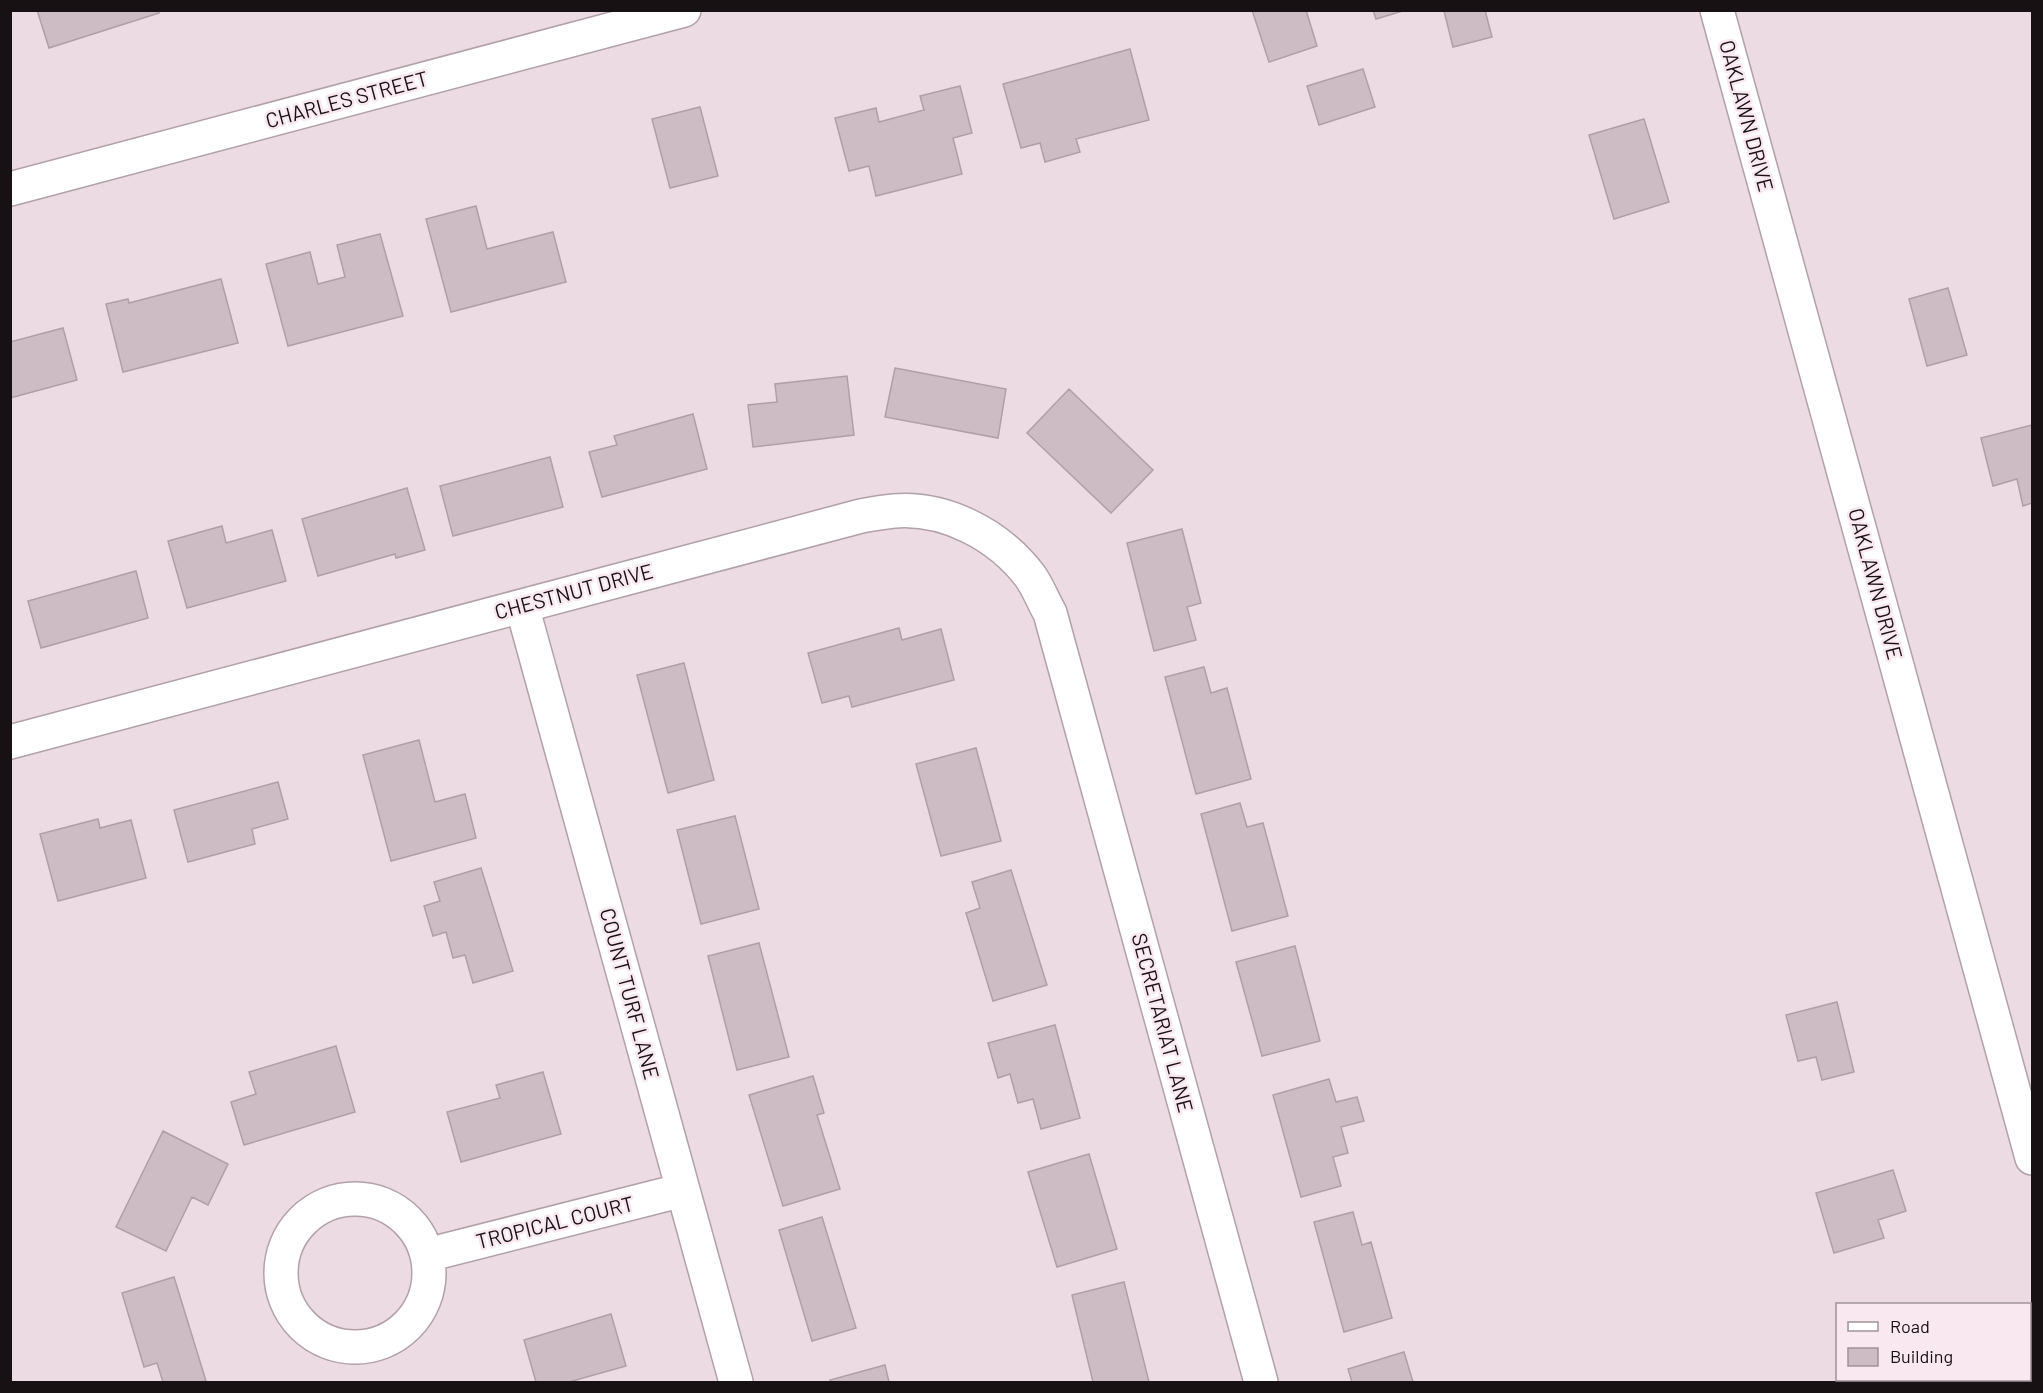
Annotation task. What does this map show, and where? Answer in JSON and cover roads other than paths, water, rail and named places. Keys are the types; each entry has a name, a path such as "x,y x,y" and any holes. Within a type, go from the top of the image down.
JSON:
{"street":[{"name":"CHARLES STREET","path":"10,189 684,10"},
{"name":"OAKLAWN DRIVE","path":"1716,10 2032,1158"},
{"name":"CHESTNUT DRIVE","path":"10,742 861,516 895,510 932,513 968,525 1003,547 1030,577 1050,613 1064,664"},
{"name":"COUNT TURF LANE","path":"522,606 736,1383"},
{"name":"SECRETARIAT LANE","path":"1064,664 1261,1383"},
{"name":"TROPICAL COURT","path":"427,1256 683,1190"},
{"path":"361,1198 384,1204 403,1216 418,1234 427,1256 429,1281 422,1306 407,1327 386,1341 361,1347 335,1345 313,1334 294,1315 284,1292 281,1266 287,1244 299,1224 316,1209 338,1201 361,1198"}]}
